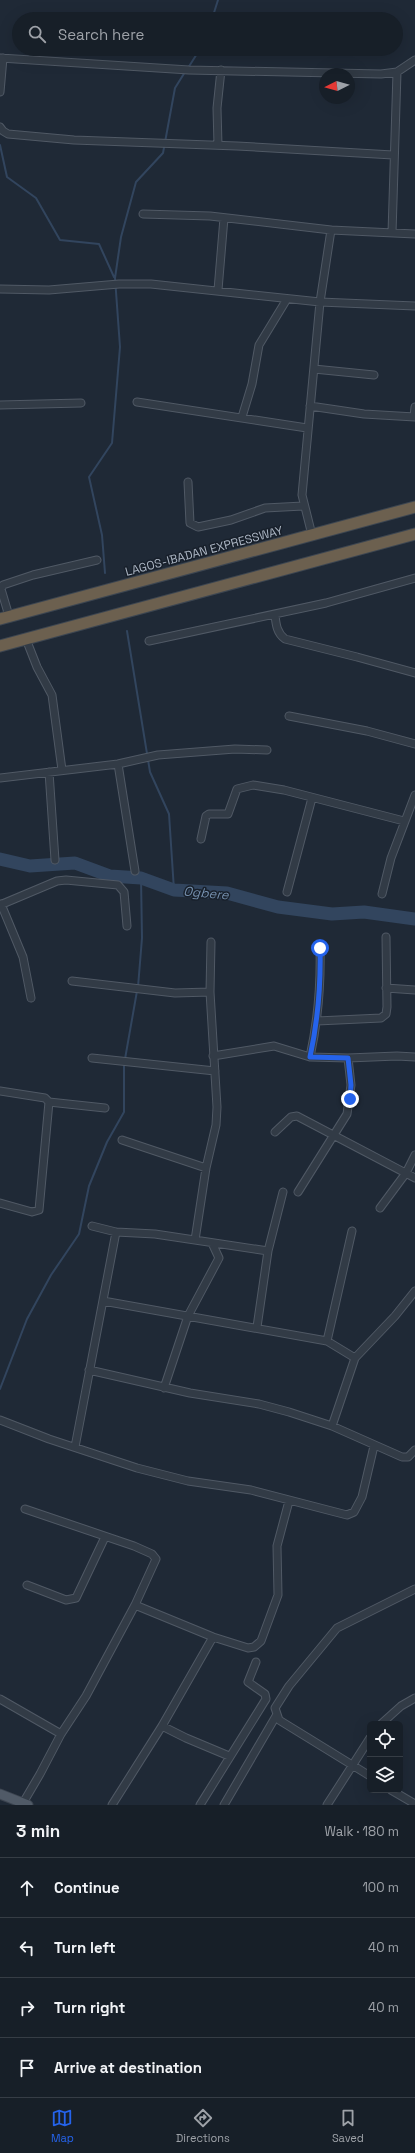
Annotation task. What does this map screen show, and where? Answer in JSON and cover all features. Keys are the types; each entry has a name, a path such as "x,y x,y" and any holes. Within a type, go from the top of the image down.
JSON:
{"highway":[{"name":"LAGOS-IBADAN EXPRESSWAY","path":"4,618 415,507"},
{"path":"0,646 415,534"}],"main road":[{"path":"0,1794 25,1804"}],"street":[{"path":"0,92 2,58 177,70 381,74 397,72 415,60"},
{"path":"218,145 218,108 221,70"},
{"path":"392,233 393,155 397,72"},
{"path":"0,127 8,134 74,140 218,145 393,155"},
{"path":"143,214 224,218 331,230 415,234"},
{"path":"218,290 224,218"},
{"path":"312,535 302,495 307,428 320,302 331,230"},
{"path":"0,289 49,290 118,284 151,284 320,302 415,306"},
{"path":"242,417 252,384 259,345 287,299"},
{"path":"314,368 374,375"},
{"path":"137,402 307,428"},
{"path":"0,405 81,403"},
{"path":"310,406 364,414 414,417 415,407"},
{"path":"188,482 190,523 198,527 223,522 265,508 304,506"},
{"path":"4,618 1,589 4,585 33,575 98,560"},
{"path":"149,640 275,615 326,603 415,578"},
{"path":"275,615 280,636 285,639 357,656 415,673"},
{"path":"26,639 37,667 52,695 62,770"},
{"path":"289,716 367,731 415,744"},
{"path":"0,778 118,764 158,755 234,749 267,750"},
{"path":"118,764 135,871"},
{"path":"49,772 55,860"},
{"path":"201,839 206,816 209,814 228,814 231,810 235,792 243,786 253,785 284,790 404,821"},
{"path":"382,894 391,858 415,795"},
{"path":"286,892 312,798"},
{"path":"31,998 23,957 0,904 57,881 66,880 118,884 124,892 127,926"},
{"path":"318,1021 380,1018 386,1014 386,937"},
{"path":"195,1240 206,1168 216,1125 217,1107 210,992 211,942"},
{"path":"310,1057 318,1021 320,948"},
{"path":"72,981 175,993 210,992"},
{"path":"386,988 415,990"},
{"path":"213,1056 274,1046 310,1057 415,1057"},
{"path":"92,1058 215,1071"},
{"path":"298,1192 347,1114 351,1085 348,1058"},
{"path":"0,1091 46,1098 49,1102 105,1108"},
{"path":"0,1203 32,1212 39,1210 49,1102"},
{"path":"275,1132 291,1117 297,1116 415,1178"},
{"path":"122,1140 206,1168"},
{"path":"380,1208 406,1173 415,1155"},
{"path":"256,1327 268,1251 283,1192"},
{"path":"92,1226 116,1232 154,1234 268,1251"},
{"path":"327,1341 352,1231"},
{"path":"75,1447 116,1232"},
{"path":"164,1388 188,1316 219,1258 212,1243"},
{"path":"332,1426 355,1358 395,1316 415,1291"},
{"path":"103,1301 256,1327 327,1341 355,1358"},
{"path":"89,1370 164,1388 259,1404 332,1426 402,1458 408,1457 415,1450"},
{"path":"0,1420 137,1468 188,1482 251,1490 347,1515 354,1512 362,1496 374,1446"},
{"path":"135,1605 214,1637 248,1648 254,1647 261,1641 278,1595 277,1546 289,1501"},
{"path":"25,1509 134,1546 152,1554 156,1559 135,1605 86,1696 61,1734 25,1804"},
{"path":"27,1585 66,1600 76,1598 105,1537"},
{"path":"367,1774 279,1720 276,1716 275,1708 290,1686 338,1628 415,1589"},
{"path":"112,1805 162,1726 214,1637"},
{"path":"200,1805 266,1699 265,1694 248,1682 256,1662"},
{"path":"384,1721 401,1706 415,1698"},
{"path":"0,1699 61,1734"},
{"path":"224,1805 276,1716"},
{"path":"162,1726 186,1738 230,1756"},
{"path":"327,1805 354,1765 361,1749 367,1742"},
{"path":"396,1793 415,1804"}],"waterway":[{"path":"214,12 218,0"},
{"path":"188,68 196,56"},
{"path":"105,573 102,535 89,477 112,443 120,347 115,278 121,237 136,182 163,153 175,88 185,72"},
{"path":"0,145 7,177 36,198 60,240 99,244 114,277"},
{"path":"127,631 150,772 169,814 174,890"},
{"name":"Ogbere","path":"0,859 30,866 75,863 110,876 141,878 174,890 227,893 278,907 332,914 364,912 415,919"},
{"path":"138,987 142,938 141,878"},
{"path":"125,1059 137,991"},
{"path":"0,1389 27,1319 51,1275 79,1234 89,1186 107,1142 124,1112 124,1064"}],"route":[{"path":"320,948 318,1021 310,1057 348,1058 351,1085 350,1099"}]}
